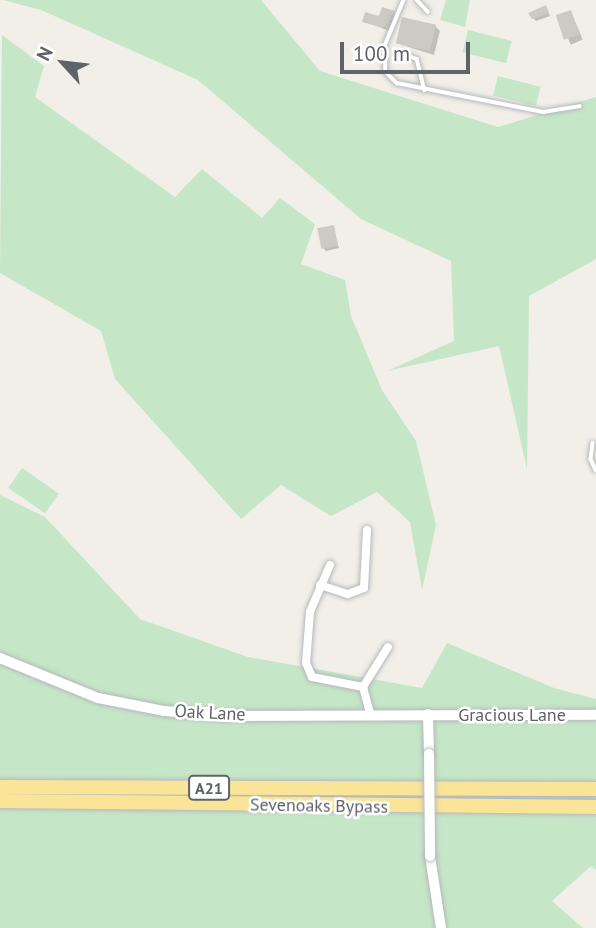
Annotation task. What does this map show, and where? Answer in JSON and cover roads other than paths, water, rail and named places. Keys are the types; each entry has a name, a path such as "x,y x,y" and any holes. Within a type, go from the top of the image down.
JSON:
{"highway":[{"name":"Sevenoaks Bypass","path":"0,787 596,789"},
{"name":"Sevenoaks Bypass","path":"0,801 596,807"}],"street":[{"path":"320,585 348,594 364,588 366,530"},
{"path":"330,565 310,612 306,663 312,677 363,687"},
{"path":"370,713 363,687 388,647"},
{"name":"Oak Lane","path":"0,658 97,698 164,711 225,716 428,714"},
{"path":"428,714 430,856 440,928"},
{"name":"Gracious Lane","path":"428,714 596,715"}],"lane":[{"path":"404,0 385,46 386,72 397,83 543,112 580,106"},
{"path":"417,0 428,12"},
{"path":"401,53 417,59 425,90"},
{"path":"593,443 591,459 596,470"}]}
